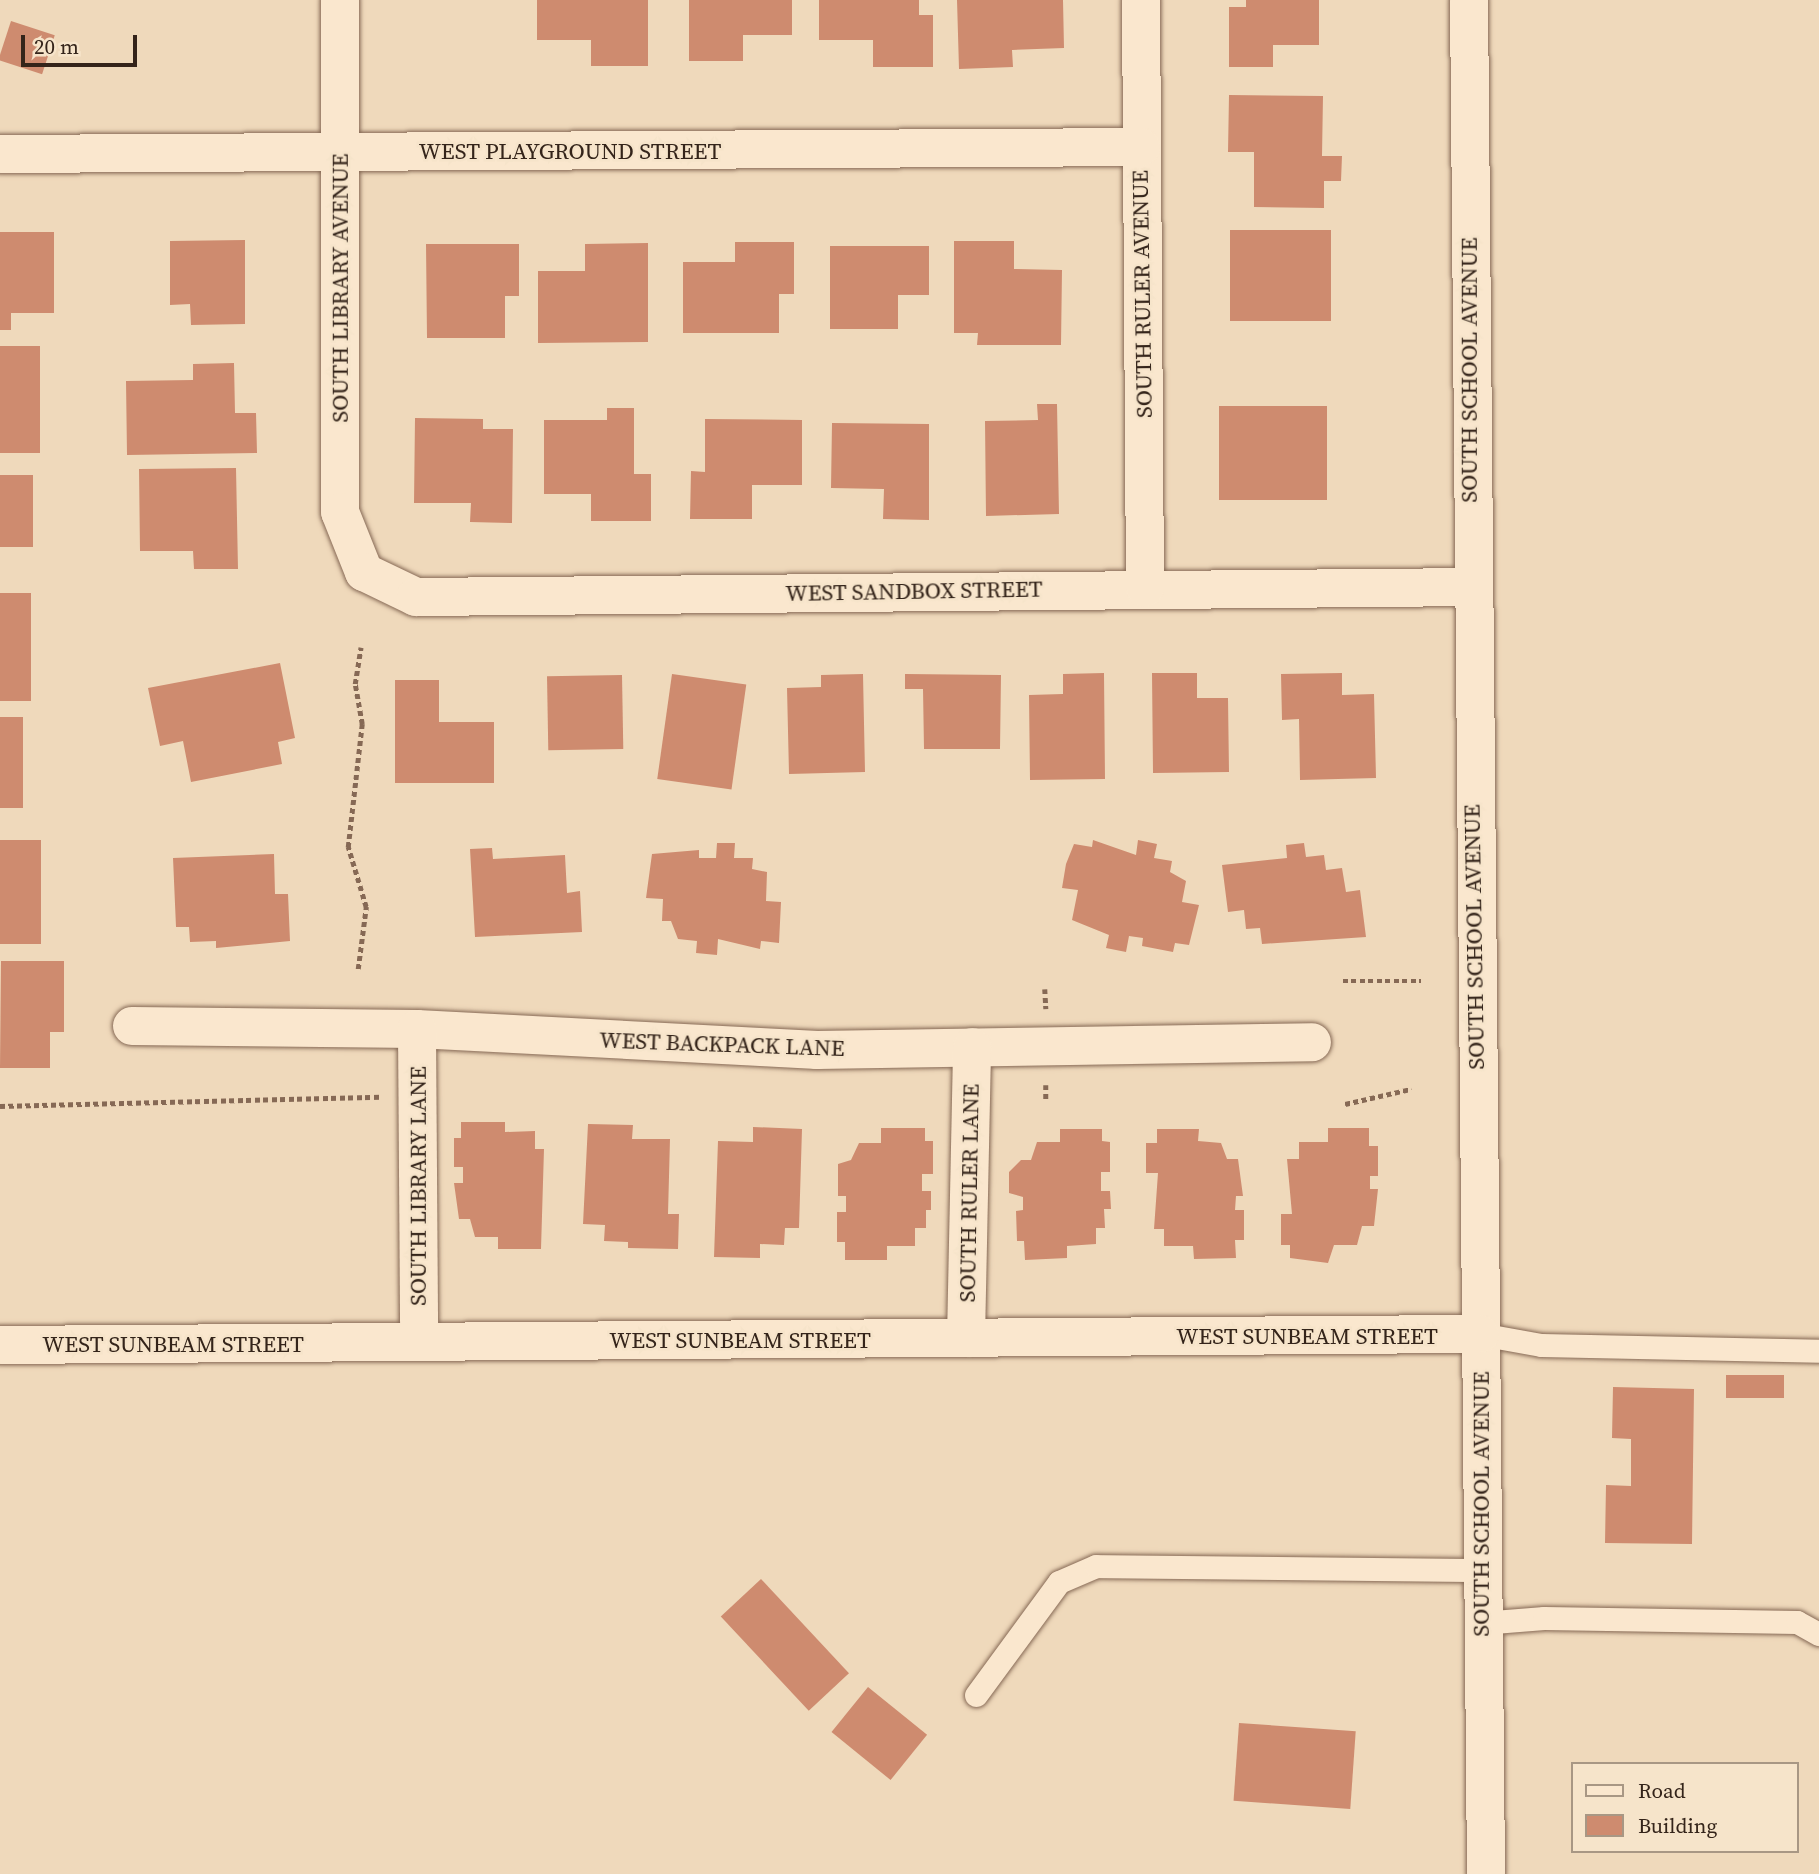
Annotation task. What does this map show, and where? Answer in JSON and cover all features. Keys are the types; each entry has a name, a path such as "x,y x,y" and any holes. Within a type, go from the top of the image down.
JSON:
{"street":[{"name":"SOUTH LIBRARY AVENUE","path":"340,0 340,512 364,572"},
{"name":"SOUTH RULER AVENUE","path":"1141,0 1145,588"},
{"name":"SOUTH SCHOOL AVENUE","path":"1469,0 1469,587 1486,1874"},
{"name":"WEST PLAYGROUND STREET","path":"0,154 1141,147"},
{"name":"WEST SANDBOX STREET","path":"364,572 416,597 1469,587"},
{"name":"WEST BACKPACK LANE","path":"132,1026 417,1030 817,1050 1312,1042"},
{"name":"SOUTH LIBRARY LANE","path":"417,1030 419,1342"},
{"name":"SOUTH RULER LANE","path":"966,1338 972,1047"},
{"name":"WEST SUNBEAM STREET","path":"0,1345 1480,1334"}],"lane":[{"path":"1480,1334 1541,1345 1819,1351"},
{"path":"976,1695 1059,1582 1096,1566 1483,1570"},
{"path":"1481,1623 1544,1618 1797,1622 1819,1634"}],"path":[{"path":"358,969 366,907 348,847 362,724 355,684 361,647"},
{"path":"1343,981 1421,981"},
{"path":"1345,1104 1411,1089"},
{"path":"0,1106 395,1097"}],"building":[{"path":"537,0 648,0 648,66 591,66 591,40 537,40"},
{"path":"689,0 792,0 792,35 743,35 743,61 689,61"},
{"path":"819,0 919,0 919,15 933,15 933,67 873,67 873,40 819,40"},
{"path":"957,0 1063,0 1064,48 1012,50 1013,67 959,69"},
{"path":"1246,0 1319,0 1319,45 1273,45 1273,67 1229,67 1229,7 1246,7"},
{"path":"11,21 55,35 42,74 0,61"},
{"path":"1229,95 1323,96 1322,156 1342,156 1341,181 1324,181 1324,208 1254,207 1254,152 1228,152"},
{"path":"1230,230 1331,230 1331,321 1230,321"},
{"path":"0,232 54,232 54,313 11,313 11,330 0,330"},
{"path":"245,240 245,324 191,325 190,304 170,305 170,241"},
{"path":"954,241 1014,241 1014,269 1062,270 1061,345 977,345 978,333 954,333"},
{"path":"735,242 794,242 794,294 779,294 779,333 683,333 683,262 735,262"},
{"path":"648,243 648,342 538,343 538,271 585,271 585,244"},
{"path":"426,244 519,244 519,296 505,296 505,338 427,338"},
{"path":"830,246 929,246 929,295 898,295 898,329 830,329"},
{"path":"0,346 40,346 40,453 0,453"},
{"path":"234,363 235,413 256,413 257,453 127,455 126,381 193,380 193,364"},
{"path":"1037,404 1057,404 1059,514 986,516 985,421 1038,420"},
{"path":"1219,406 1327,406 1327,500 1219,500"},
{"path":"607,408 634,408 634,474 651,474 651,521 591,521 591,494 544,494 544,420 607,420"},
{"path":"415,418 483,419 483,429 513,429 512,523 470,522 471,503 414,503"},
{"path":"705,419 802,420 802,485 752,485 752,519 690,519 691,471 705,472"},
{"path":"832,423 929,424 929,520 883,519 884,489 831,488"},
{"path":"236,468 238,569 194,569 193,551 140,551 139,469"},
{"path":"0,475 33,475 33,547 0,547"},
{"path":"0,593 31,593 31,701 0,701"},
{"path":"280,663 295,738 278,742 282,764 191,782 183,741 160,746 148,688"},
{"path":"1104,673 1105,779 1030,780 1029,695 1063,694 1063,674"},
{"path":"1152,673 1197,673 1197,698 1228,698 1229,772 1153,773"},
{"path":"1342,673 1342,695 1374,694 1376,778 1300,780 1299,719 1282,720 1281,674"},
{"path":"672,674 746,684 732,789 657,779"},
{"path":"863,674 865,772 789,774 787,688 821,687 821,675"},
{"path":"905,674 1001,675 1000,749 924,749 923,689 905,689"},
{"path":"622,675 623,749 548,750 547,676"},
{"path":"395,680 439,680 439,722 494,722 494,783 395,783"},
{"path":"0,717 23,717 23,808 0,808"},
{"path":"0,840 41,840 41,944 0,944"},
{"path":"1093,840 1136,855 1138,840 1157,844 1154,858 1172,861 1170,872 1186,881 1182,902 1199,905 1189,945 1175,943 1173,952 1142,946 1143,938 1129,936 1126,952 1106,948 1109,935 1072,920 1078,890 1062,888 1066,864 1074,844 1092,847"},
{"path":"717,843 735,843 734,858 753,858 752,869 767,872 766,901 781,902 779,943 761,941 760,949 718,939 717,955 696,953 697,941 678,939 671,921 662,921 663,899 646,898 652,854 699,850 699,858 716,858"},
{"path":"1304,843 1306,857 1324,855 1326,870 1342,868 1346,892 1360,890 1366,937 1262,944 1260,928 1246,929 1244,910 1228,912 1222,865 1287,858 1286,845"},
{"path":"492,848 493,859 565,855 567,893 580,891 582,932 475,937 470,849"},
{"path":"274,854 275,894 288,894 290,941 216,948 216,941 190,942 189,927 176,927 173,858"},
{"path":"1,961 64,961 64,1032 50,1032 50,1068 0,1068"},
{"path":"461,1122 505,1122 505,1132 535,1131 535,1149 544,1149 541,1249 498,1249 498,1237 475,1237 470,1219 459,1219 454,1183 463,1183 463,1167 454,1167 454,1138 461,1138"},
{"path":"588,1124 633,1125 632,1139 670,1139 668,1214 679,1214 678,1249 628,1248 628,1242 604,1241 605,1225 583,1224"},
{"path":"753,1127 802,1129 799,1228 785,1228 784,1245 760,1244 760,1258 714,1257 718,1141 753,1142"},
{"path":"881,1128 925,1128 925,1141 933,1141 933,1174 922,1174 922,1191 931,1191 931,1210 926,1210 926,1228 915,1228 915,1246 887,1246 887,1260 845,1260 845,1242 837,1242 837,1212 846,1212 846,1196 838,1196 838,1164 851,1160 859,1143 881,1143"},
{"path":"1328,1128 1369,1128 1369,1146 1378,1146 1378,1176 1370,1176 1370,1189 1378,1189 1374,1226 1362,1226 1357,1245 1334,1245 1328,1263 1290,1258 1290,1245 1281,1245 1281,1214 1292,1214 1287,1159 1299,1159 1299,1142 1328,1142"},
{"path":"1060,1129 1102,1129 1102,1141 1110,1142 1110,1172 1101,1172 1101,1191 1110,1191 1111,1209 1104,1209 1105,1228 1096,1228 1096,1244 1067,1246 1067,1258 1025,1260 1024,1241 1017,1241 1016,1211 1023,1210 1023,1197 1009,1193 1009,1172 1021,1160 1031,1160 1037,1142 1060,1142"},
{"path":"1157,1129 1199,1129 1198,1141 1221,1143 1227,1159 1238,1159 1243,1196 1236,1196 1235,1210 1244,1210 1244,1240 1235,1240 1236,1258 1194,1259 1193,1246 1164,1246 1164,1229 1154,1229 1158,1173 1146,1173 1146,1143 1157,1143"},
{"path":"1726,1375 1784,1375 1784,1398 1726,1398"},
{"path":"1613,1387 1694,1389 1692,1544 1605,1543 1606,1485 1631,1486 1631,1439 1612,1438"},
{"path":"761,1579 849,1673 809,1711 721,1617"},
{"path":"868,1687 927,1735 891,1780 831,1732"},
{"path":"1239,1723 1356,1731 1350,1809 1234,1801"}]}
